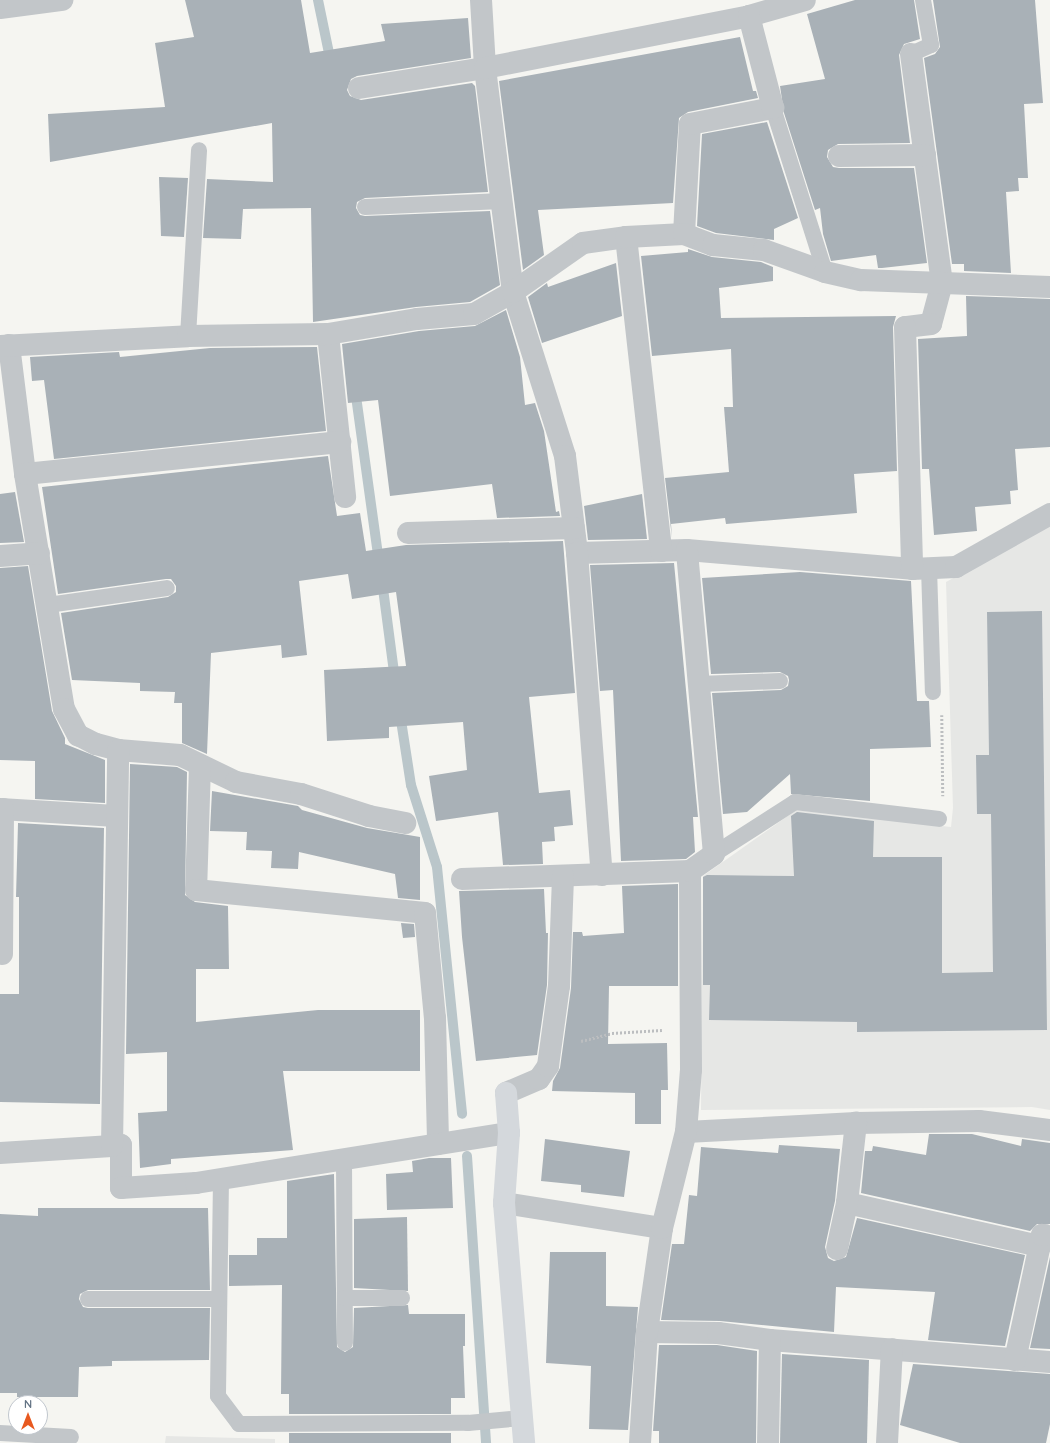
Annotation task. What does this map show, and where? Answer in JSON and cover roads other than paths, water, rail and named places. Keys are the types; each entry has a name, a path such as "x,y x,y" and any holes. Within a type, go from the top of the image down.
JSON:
{"street":[{"path":"0,8 62,0"},
{"path":"481,0 485,68 513,292 565,456 577,553 602,875"},
{"path":"359,88 485,68 749,16 805,0"},
{"path":"684,234 690,124 772,108 749,16"},
{"path":"911,54 942,283 931,324 904,327 921,568"},
{"path":"839,156 925,155"},
{"path":"405,823 369,816 301,794 236,782 180,755 118,750 96,744 78,734 64,709 5,346 188,336 341,332 417,319 474,314 513,292 583,243 626,237 684,234 713,245 764,250 825,272 861,280 1050,287"},
{"path":"626,237 661,551"},
{"path":"341,332 340,442 345,497"},
{"path":"25,474 340,442"},
{"path":"577,553 687,550 921,568 956,567 1050,514"},
{"path":"408,533 574,528"},
{"path":"462,879 690,871 714,854 687,550"},
{"path":"0,556 39,553"},
{"path":"112,1146 118,750"},
{"path":"200,765 196,890 425,913 435,1018 438,1144"},
{"path":"2,954 2,809 116,816"},
{"path":"640,1443 647,1332 662,1228 686,1132 691,1070 690,871"},
{"path":"524,1443 504,1203 510,1133 506,1093 539,1079 548,1066 559,986 563,876"},
{"path":"686,1132 856,1123 979,1121 1050,1130"},
{"path":"837,1250 847,1203 856,1123"},
{"path":"0,1153 121,1145 121,1188 221,1179 510,1133"},
{"path":"504,1203 662,1228"},
{"path":"847,1203 1045,1241 1015,1360"},
{"path":"647,1332 718,1333 770,1340 1050,1362"},
{"path":"768,1443 770,1340"},
{"path":"887,1443 892,1349"}],"lane":[{"path":"911,54 931,45 923,0"},
{"path":"772,108 825,272"},
{"path":"188,336 199,150"},
{"path":"365,207 502,201"},
{"path":"921,568 933,692"},
{"path":"48,605 167,588"},
{"path":"699,684 780,680"},
{"path":"714,854 795,802 938,819"},
{"path":"344,1160 345,1342"},
{"path":"221,1179 218,1396 239,1424 468,1423 498,1422 522,1418"},
{"path":"345,1298 402,1298"},
{"path":"88,1299 220,1299"},
{"path":"3,1437 71,1437"}],"waterway":[{"path":"318,0 331,63"},
{"path":"355,389 379,561"},
{"path":"382,581 395,680"},
{"path":"400,714 411,785 437,867 462,1114"},
{"path":"467,1156 486,1443"}]}
